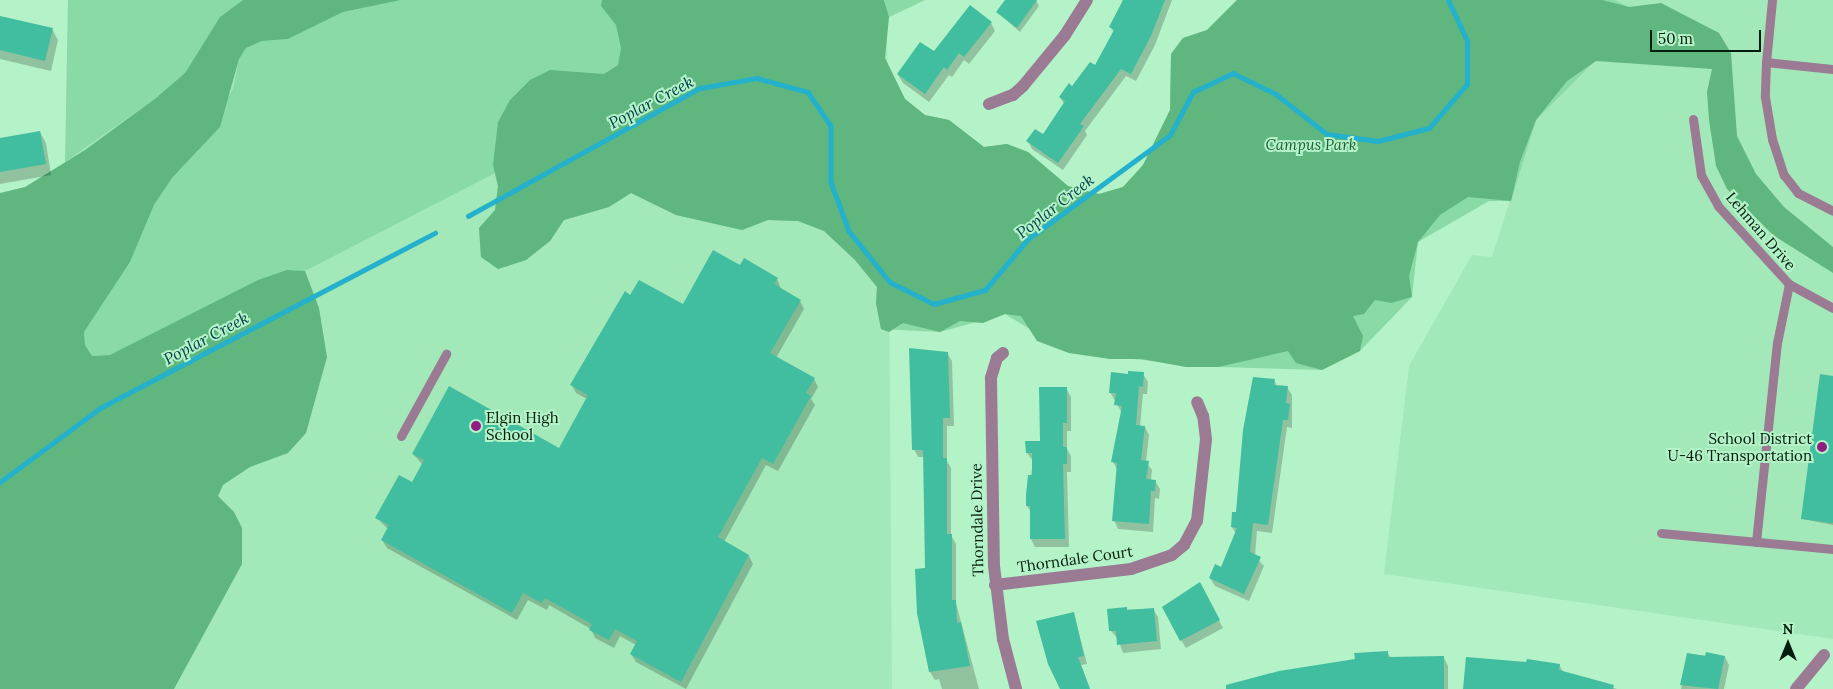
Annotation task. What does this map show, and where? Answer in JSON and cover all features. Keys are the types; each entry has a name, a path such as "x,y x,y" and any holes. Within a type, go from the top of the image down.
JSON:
{"street":[{"path":"989,104 1013,95 1023,86 1065,35 1087,0"},
{"name":"Thorndale Drive","path":"1003,353 997,358 991,378 995,585 1003,640 1016,689"},
{"name":"Thorndale Court","path":"995,585 1131,569 1172,555 1184,545 1197,521 1206,439 1204,422 1197,402"},
{"path":"1796,689 1824,655"}],"lane":[{"path":"1772,0 1766,62 1765,97 1769,123 1784,175 1798,193 1833,211"},
{"path":"1766,62 1833,69"},
{"name":"Lehman Drive","path":"1693,119 1701,175 1718,206 1789,284 1833,308"},
{"path":"1756,542 1777,343 1789,284"},
{"path":"401,436 446,354"},
{"path":"1660,533 1833,549"}],"shaded area":[{"name":"Elgin High School","path":"68,0 925,0 887,18 892,689 57,689"},
{"path":"1615,0 1833,0 1833,639 1384,574 1409,366 1472,255 1492,257 1535,120 1629,7"}],"green space":[{"path":"68,0 243,0 220,17 185,73 156,98 65,162"},
{"path":"243,0 401,0 343,12 288,39 262,41 246,48 239,59 220,127 172,178 154,205 130,262 84,332 85,345 92,356 110,355 258,280 287,270 305,271 319,308 327,357 306,433 288,453 250,467 223,485 218,496 234,512 242,528 242,564 174,689 0,689 0,193 25,187 85,150 156,98 185,73 220,17"},
{"name":"Campus Park","path":"401,0 882,0 885,58 905,99 925,115 949,120 984,147 1007,144 1028,152 1068,186 1099,194 1123,187 1143,165 1170,110 1171,54 1183,38 1207,30 1237,0 1615,0 1629,7 1595,61 1536,120 1511,201 1489,201 1418,242 1412,297 1360,351 1322,370 1218,367 1069,353 1005,314 940,332 881,329 876,303 877,287 855,260 824,231 798,221 768,220 742,230 676,215 631,193 609,207 564,220 550,241 526,260 498,269 481,257 479,228 495,210 498,186 495,173 305,271 287,270 138,343 110,355 92,356 85,345 84,332 130,262 154,205 172,178 197,152 233,89 239,59 246,48 262,41 288,39 343,12"},
{"name":"Campus Park","path":"602,0 884,0 889,17 885,58 905,99 925,115 949,120 984,147 1007,144 1028,152 1068,186 1099,194 1123,187 1143,165 1170,110 1171,54 1183,38 1207,30 1237,0 1602,0 1629,7 1661,3 1719,33 1731,53 1737,136 1756,174 1784,207 1833,247 1833,273 1773,235 1727,189 1716,166 1709,120 1707,92 1712,69 1596,61 1567,81 1536,120 1520,162 1511,201 1468,197 1440,215 1418,242 1409,276 1412,297 1391,303 1375,300 1364,314 1353,316 1363,336 1360,351 1322,370 1296,363 1288,351 1218,367 1186,367 1141,359 1110,359 1069,353 1037,341 1021,316 1005,314 983,323 960,321 940,332 903,323 889,332 881,329 876,303 877,287 855,260 824,231 798,221 768,220 742,230 676,215 631,193 609,207 564,220 550,241 526,260 498,269 481,257 479,228 495,210 498,186 493,165 498,122 510,100 530,80 550,70 604,74 618,65 621,48 616,25 601,6"},
{"path":"884,0 925,0 889,17"}],"building":[{"path":"1005,0 1037,0 1017,28 996,12"},
{"path":"1123,0 1165,0 1151,36 1131,74 1121,69 1080,124 1084,126 1058,163 1026,141 1035,129 1043,134 1065,101 1059,97 1069,83 1072,86 1090,62 1095,65 1114,30 1109,27"},
{"path":"970,5 992,22 964,57 959,53 947,70 944,67 925,94 897,74 920,42 934,51"},
{"path":"0,16 53,28 45,61 0,50"},
{"path":"40,131 46,164 0,172 0,138"},
{"name":"Elgin High School","path":"713,250 740,265 744,258 778,278 774,284 801,300 770,353 815,378 806,393 811,396 773,464 762,458 718,537 749,555 681,682 630,654 637,641 615,629 609,640 589,630 592,624 545,598 542,603 523,593 512,613 381,540 389,525 375,518 399,475 412,482 424,460 412,454 449,386 559,448 588,395 570,385 625,291 630,295 639,280 683,304"},
{"path":"909,348 948,352 950,418 943,418 943,458 947,458 947,534 952,534 952,600 956,600 957,623 961,622 970,666 929,672 917,613 915,569 925,568 923,450 912,450"},
{"path":"1128,371 1144,372 1143,387 1139,386 1136,425 1145,426 1141,460 1149,461 1146,479 1156,480 1155,491 1151,491 1149,524 1112,521 1117,463 1111,462 1122,406 1114,405 1116,393 1109,393 1111,372 1128,374"},
{"name":"School District U-46 Transportation","path":"1820,374 1833,376 1833,523 1801,519"},
{"path":"1253,377 1275,379 1274,385 1288,386 1286,403 1290,404 1288,420 1283,420 1268,525 1253,523 1250,552 1261,557 1244,594 1209,578 1215,564 1221,567 1237,528 1231,527 1232,512 1236,512 1243,430"},
{"path":"1039,387 1067,387 1067,423 1063,423 1063,447 1067,447 1067,464 1063,464 1065,539 1030,539 1030,506 1026,506 1026,495 1028,475 1032,475 1032,453 1026,453 1025,441 1040,441"},
{"path":"1200,582 1220,620 1180,641 1162,607"},
{"path":"1127,607 1127,610 1154,608 1157,641 1117,645 1116,631 1109,631 1107,609"},
{"path":"1074,612 1084,656 1078,657 1090,689 1060,689 1048,664 1036,621"},
{"path":"1388,651 1388,657 1444,656 1444,689 1226,689 1226,685 1279,671 1355,659 1354,653"},
{"path":"1706,652 1725,656 1718,689 1680,685 1687,653 1705,656"},
{"path":"1466,657 1526,662 1527,659 1560,664 1559,670 1614,685 1613,689 1463,689"}],"waterway":[{"name":"Poplar Creek","path":"468,216 700,88 757,78 808,92 831,126 831,182 849,231 890,282 934,304 985,290 1028,239 1170,135 1193,92 1233,73 1276,94 1327,134 1378,141 1429,128 1467,84 1467,41 1448,0"},
{"name":"Poplar Creek","path":"0,482 100,408 435,233"}],"place":[{"name":"Elgin High School","path":"476,426"},
{"name":"School District U-46 Transportation","path":"1822,447"}]}
